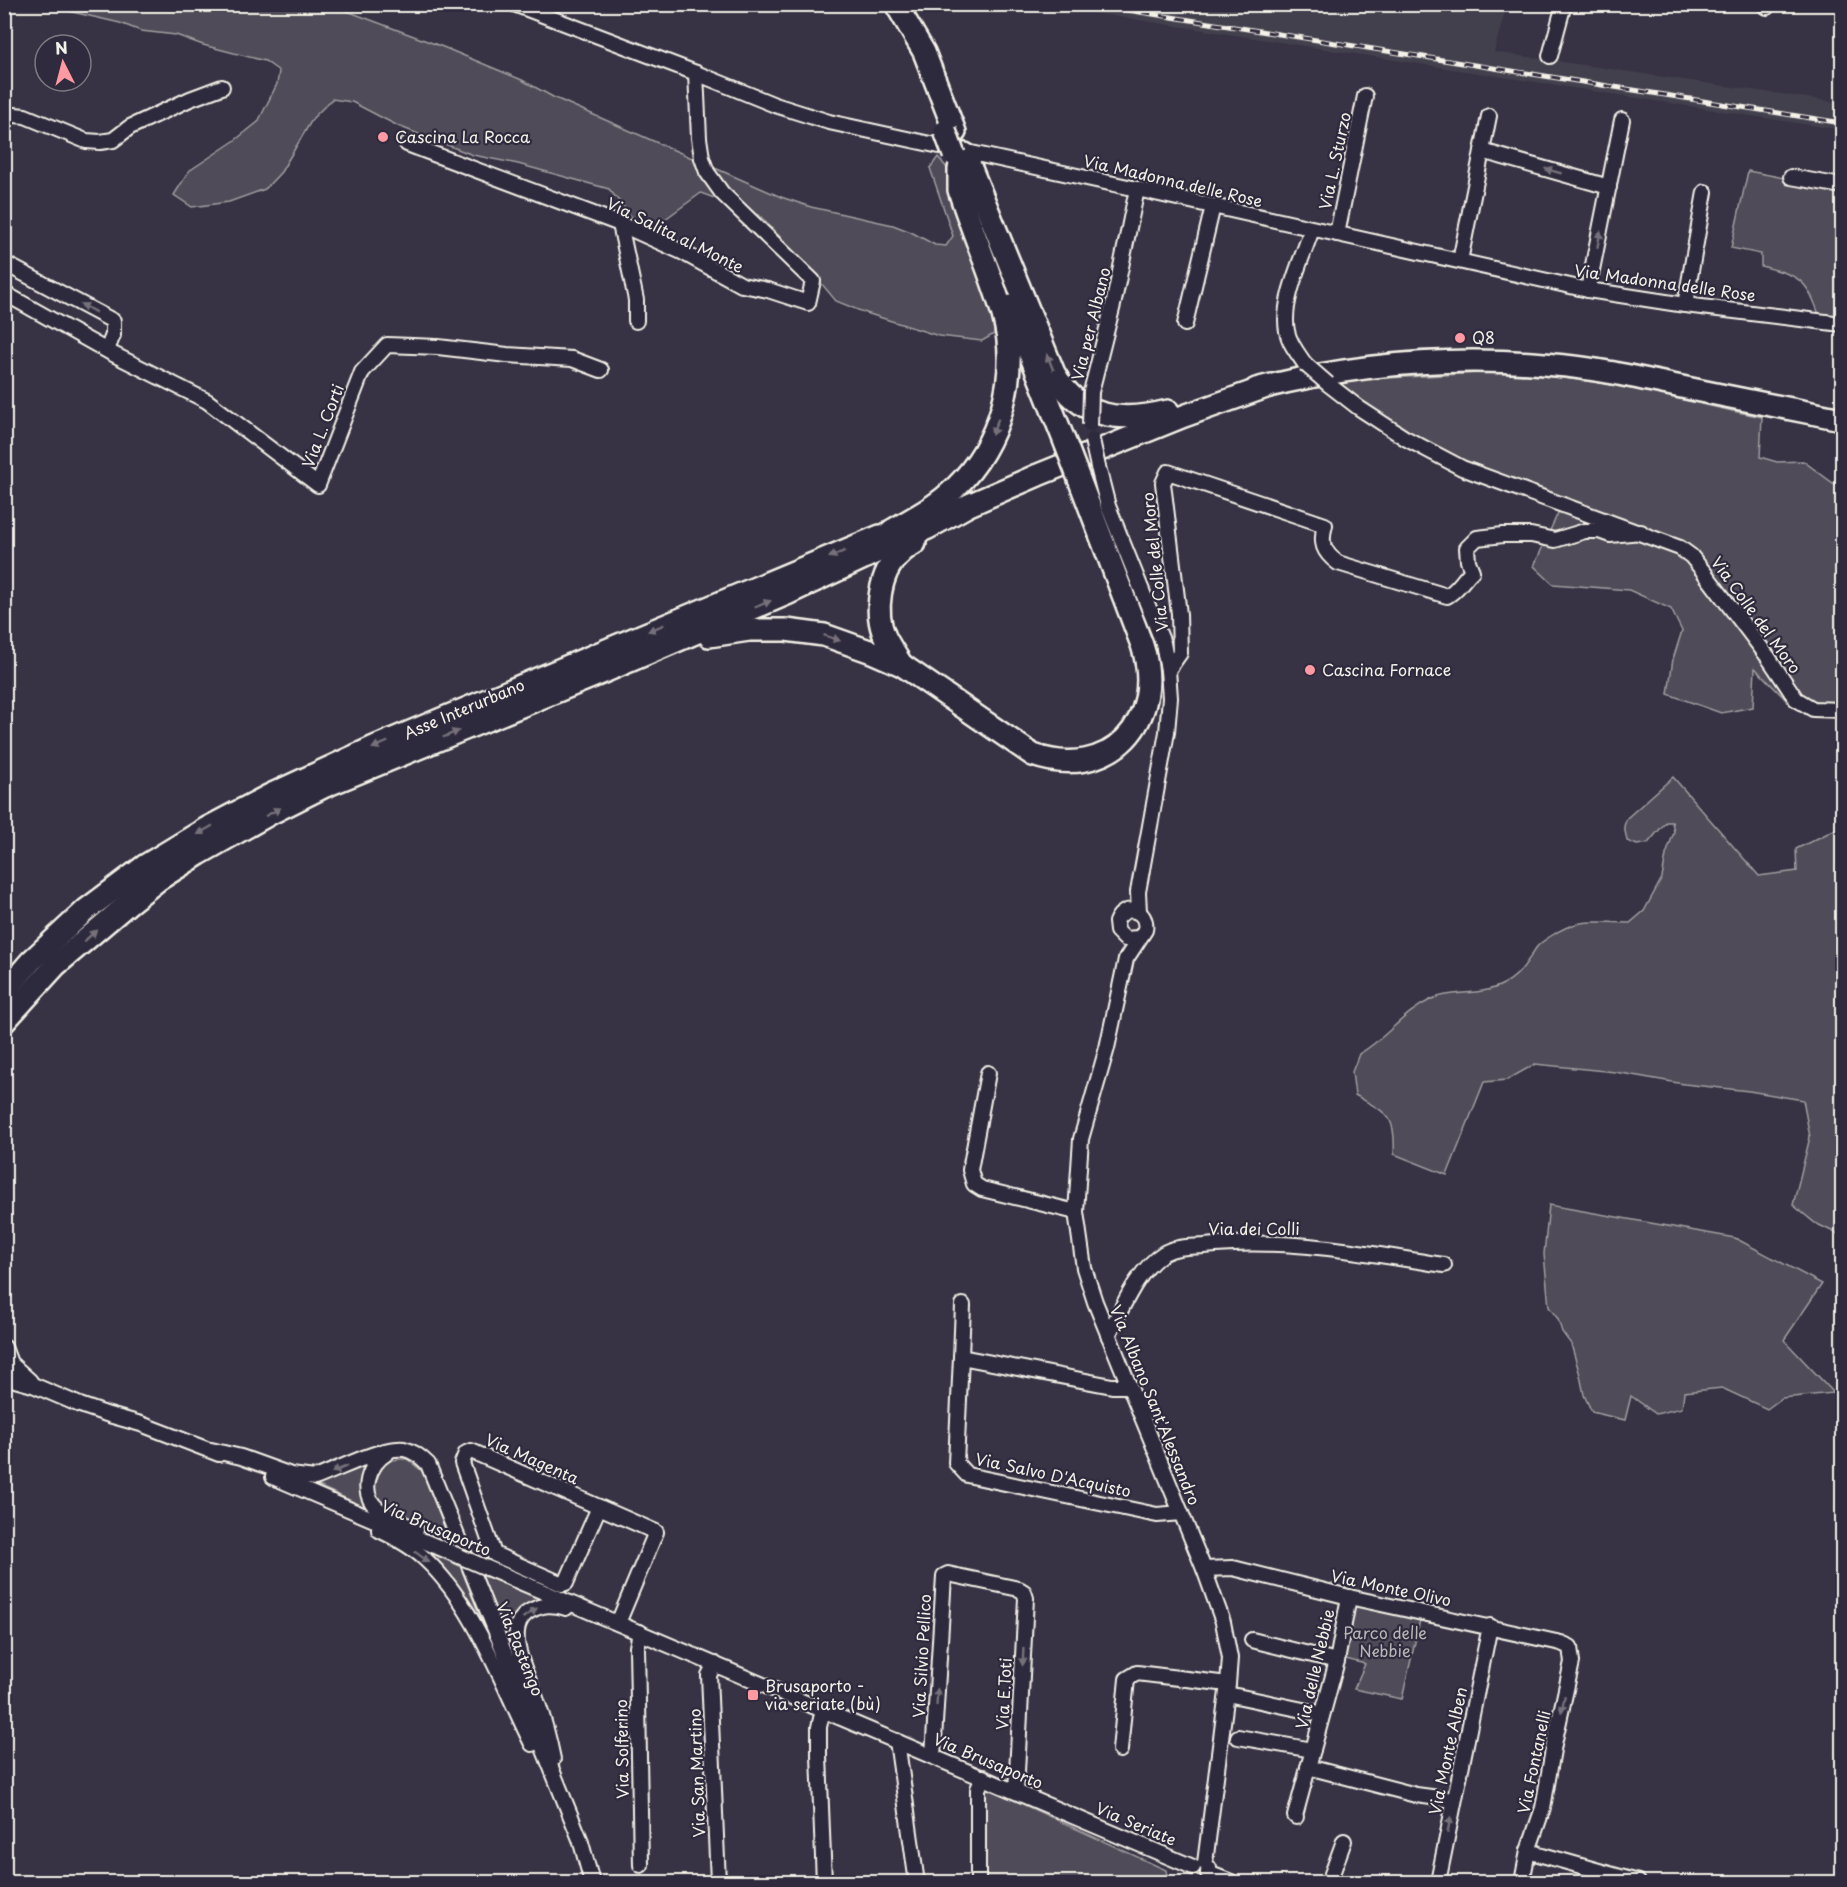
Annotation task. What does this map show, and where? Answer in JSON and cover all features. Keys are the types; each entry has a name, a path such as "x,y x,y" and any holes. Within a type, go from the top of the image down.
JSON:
{"highway":[{"path":"534,699 564,694 706,636 749,630 786,630 824,635 902,665 1020,748 1047,760 1071,762 1092,760 1108,753 1123,740 1142,713 1148,686 1147,664 1142,645 1065,445 950,131 897,5"},
{"path":"959,159 1062,387 1076,402 1114,417 1142,418 1331,373 1394,364 1477,361 1556,364 1842,419"},
{"path":"891,531 926,511 955,488 987,448 1003,409 1010,360 1004,317 959,190 959,159"},
{"path":"534,699 789,593 928,528 969,505 1038,475 1184,416 1269,386"},
{"path":"902,665 885,636 880,613 883,585 896,558 931,532 1028,490 1038,475"},
{"name":"Asse Interurbano","path":"4,992 31,961 86,910 146,865 207,828 270,795 372,748 891,531 969,505"},
{"name":"Asse Interurbano","path":"4,1022 56,965 104,923 158,880 243,828 323,787 534,699"},
{"path":"4,1036 42,989 56,965"}],"street":[{"name":"Via Madonna delle Rose","path":"514,4 775,105 829,122 1588,290 1685,305 1842,324"},
{"path":"1550,56 1564,4"},
{"name":"Via Salita al Monte","path":"407,144 620,224 682,252 742,285 768,290 808,303 813,281 722,193 707,172 699,138 696,73"},
{"path":"4,114 26,116 86,141 100,142 113,140 130,127 222,87"},
{"name":"Via L. Sturzo","path":"1337,234 1365,96"},
{"path":"1460,261 1489,116"},
{"path":"1588,290 1622,120"},
{"path":"1482,151 1609,187"},
{"path":"1791,177 1842,186"},
{"name":"Via per Albano","path":"1137,189 1114,301 1091,392 1090,425 1108,506 1163,643 1168,670"},
{"path":"1685,305 1705,192"},
{"path":"1185,324 1213,206"},
{"path":"620,224 636,300 636,321"},
{"name":"Via Colle del Moro","path":"1312,229 1292,288 1287,314 1287,331 1295,350 1305,364 1359,408 1405,438 1462,468 1528,494 1665,541 1691,556 1800,703 1813,709 1842,710"},
{"path":"4,263 113,321 113,335 106,350"},
{"name":"Via L. Corti","path":"4,293 221,410 318,485 362,372 387,345 438,347 507,355 572,359 601,370"},
{"name":"Via Colle del Moro","path":"1168,670 1180,653 1179,614 1163,483 1168,472 1325,525 1322,538 1327,555 1338,563 1447,596 1458,590 1462,580 1472,571 1467,548 1477,538 1531,535 1555,540 1585,531 1599,531 1610,535 1641,532"},
{"path":"1132,912 1138,892 1167,732 1170,698 1168,670"},
{"path":"1132,912 1145,920 1146,925 1138,938 1129,939 1120,935 1116,922 1121,913 1132,912"},
{"name":"Via Albano Sant'Alessandro","path":"1120,935 1126,958"},
{"name":"Via Albano Sant'Alessandro","path":"1138,938 1126,958 1107,1048 1081,1139 1076,1212 1084,1268 1108,1335 1204,1569 1228,1640 1230,1658 1228,1689 1201,1872"},
{"path":"988,1073 970,1170 974,1184 982,1189 1076,1212"},
{"name":"Via dei Colli","path":"1108,1335 1132,1290 1150,1264 1165,1253 1176,1249 1227,1243 1288,1243 1444,1265"},
{"name":"Via Salvo D'Acquisto","path":"963,1305 955,1453 956,1463 967,1475 1157,1515 1181,1513"},
{"name":"Via Brusaporto","path":"5,1355 10,1363 33,1385"},
{"path":"961,1357 1112,1386 1130,1386"},
{"name":"Via Brusaporto","path":"4,1377 33,1385 80,1405 141,1424 211,1450 1065,1812"},
{"path":"211,1450 241,1457 291,1475 315,1478 395,1449"},
{"path":"395,1449 385,1454 372,1469 367,1485 372,1502 378,1509 418,1531 448,1552"},
{"name":"Via Pastengo","path":"395,1449 410,1451 420,1456 428,1464 580,1839 592,1882"},
{"name":"Via Magenta","path":"599,1507 568,1579 562,1584 494,1554 462,1463 463,1457 471,1451 477,1452 656,1532 613,1621"},
{"path":"298,1488 327,1507 385,1533 425,1558 447,1582 469,1617 531,1743 557,1785"},
{"name":"Via Monte Olivo","path":"1204,1569 1233,1568 1349,1597 1490,1626 1570,1647"},
{"name":"Via Silvio Pellico","path":"933,1756 944,1576 948,1574 1019,1589 1024,1592 1026,1598"},
{"name":"Via delle Nebbie","path":"1296,1817 1336,1661 1349,1597"},
{"name":"Via E.Toti","path":"1016,1791 1026,1598"},
{"path":"557,1785 549,1735 521,1660 516,1637 517,1629 526,1613 543,1605 552,1605 613,1621"},
{"name":"Via Monte Alben","path":"1438,1882 1490,1626"},
{"name":"Via Solferino","path":"640,1632 637,1647 641,1865"},
{"path":"1252,1640 1336,1661"},
{"name":"Via Fontanelli","path":"1522,1882 1528,1851 1543,1808 1572,1662 1570,1647"},
{"name":"Via San Martino","path":"715,1664 709,1675 718,1882"},
{"path":"1120,1750 1127,1679 1137,1673 1228,1689 1322,1714"},
{"path":"822,1710 819,1727 819,1756 824,1882"},
{"name":"Via delle Nebbie","path":"1238,1737 1313,1750"},
{"path":"897,1741 916,1876"},
{"path":"1308,1767 1416,1795 1454,1800"},
{"path":"978,1882 978,1789 983,1777"},
{"name":"Via Seriate","path":"1065,1812 1201,1872 1231,1882"},
{"path":"1329,1882 1344,1841"},
{"path":"1528,1851 1638,1882"}],"shaded area":[{"path":"1043,5 1507,5 1494,52 1842,103 1842,130"}],"green space":[{"path":"42,5 331,5 443,47 522,80 553,97 781,197 811,207 893,225 935,245 946,246 953,236 930,168 938,157 947,168 969,251 992,308 994,334 982,341 939,336 836,301 801,259 759,215 701,193 661,222 635,221 609,189 518,164 473,155 398,126 352,102 332,99 313,118 281,172 265,189 229,202 192,207 174,195 189,171 258,122 277,84 279,71 265,61 203,45 176,35 141,31 120,23"},
{"path":"1748,171 1842,189 1842,320 1820,317 1805,286 1793,276 1761,266 1761,254 1731,248"},
{"path":"1481,373 1591,382 1644,391 1762,417 1760,457 1777,462 1803,461 1833,483 1842,486 1842,707 1792,706 1755,668 1753,707 1721,713 1668,694 1673,659 1682,631 1671,609 1629,590 1553,584 1534,566 1562,504 1422,445 1333,384 1368,379"},
{"path":"1673,777 1759,876 1797,871 1796,849 1842,826 1842,1236 1815,1223 1793,1205 1810,1137 1803,1100 1615,1072 1535,1064 1507,1080 1484,1082 1447,1175 1394,1154 1391,1122 1382,1111 1355,1095 1352,1072 1359,1054 1421,1005 1441,996 1488,990 1507,982 1520,971 1541,943 1561,930 1589,922 1630,923 1644,911 1662,878 1666,855 1674,832 1672,822 1666,822 1648,843 1637,845 1627,841 1624,826 1627,818"},
{"path":"1549,1205 1735,1238 1822,1284 1784,1340 1834,1393 1782,1398 1767,1409 1722,1388 1684,1392 1682,1408 1656,1414 1631,1396 1625,1420 1592,1412 1584,1395 1571,1344 1549,1307 1544,1254"},
{"path":"407,1459 422,1471 451,1544 382,1507 372,1489 375,1471 386,1461"},
{"path":"370,1462 367,1506 365,1507 314,1484"},
{"path":"426,1551 460,1566 489,1640"},
{"path":"482,1575 541,1599 543,1604 521,1613 527,1695"},
{"name":"Parco delle Nebbie","path":"1352,1604 1420,1620 1402,1699 1354,1689 1365,1664 1342,1658"},
{"path":"985,1787 1166,1870 1172,1882 986,1882"}],"railway":[{"path":"1089,4 1842,123"}],"place":[{"name":"Cascina La Rocca","path":"383,137"},
{"name":"Q8","path":"1460,338"},
{"name":"Cascina Fornace","path":"1310,670"},
{"name":"Brusaporto - via seriate (bù)","path":"753,1695"}]}
